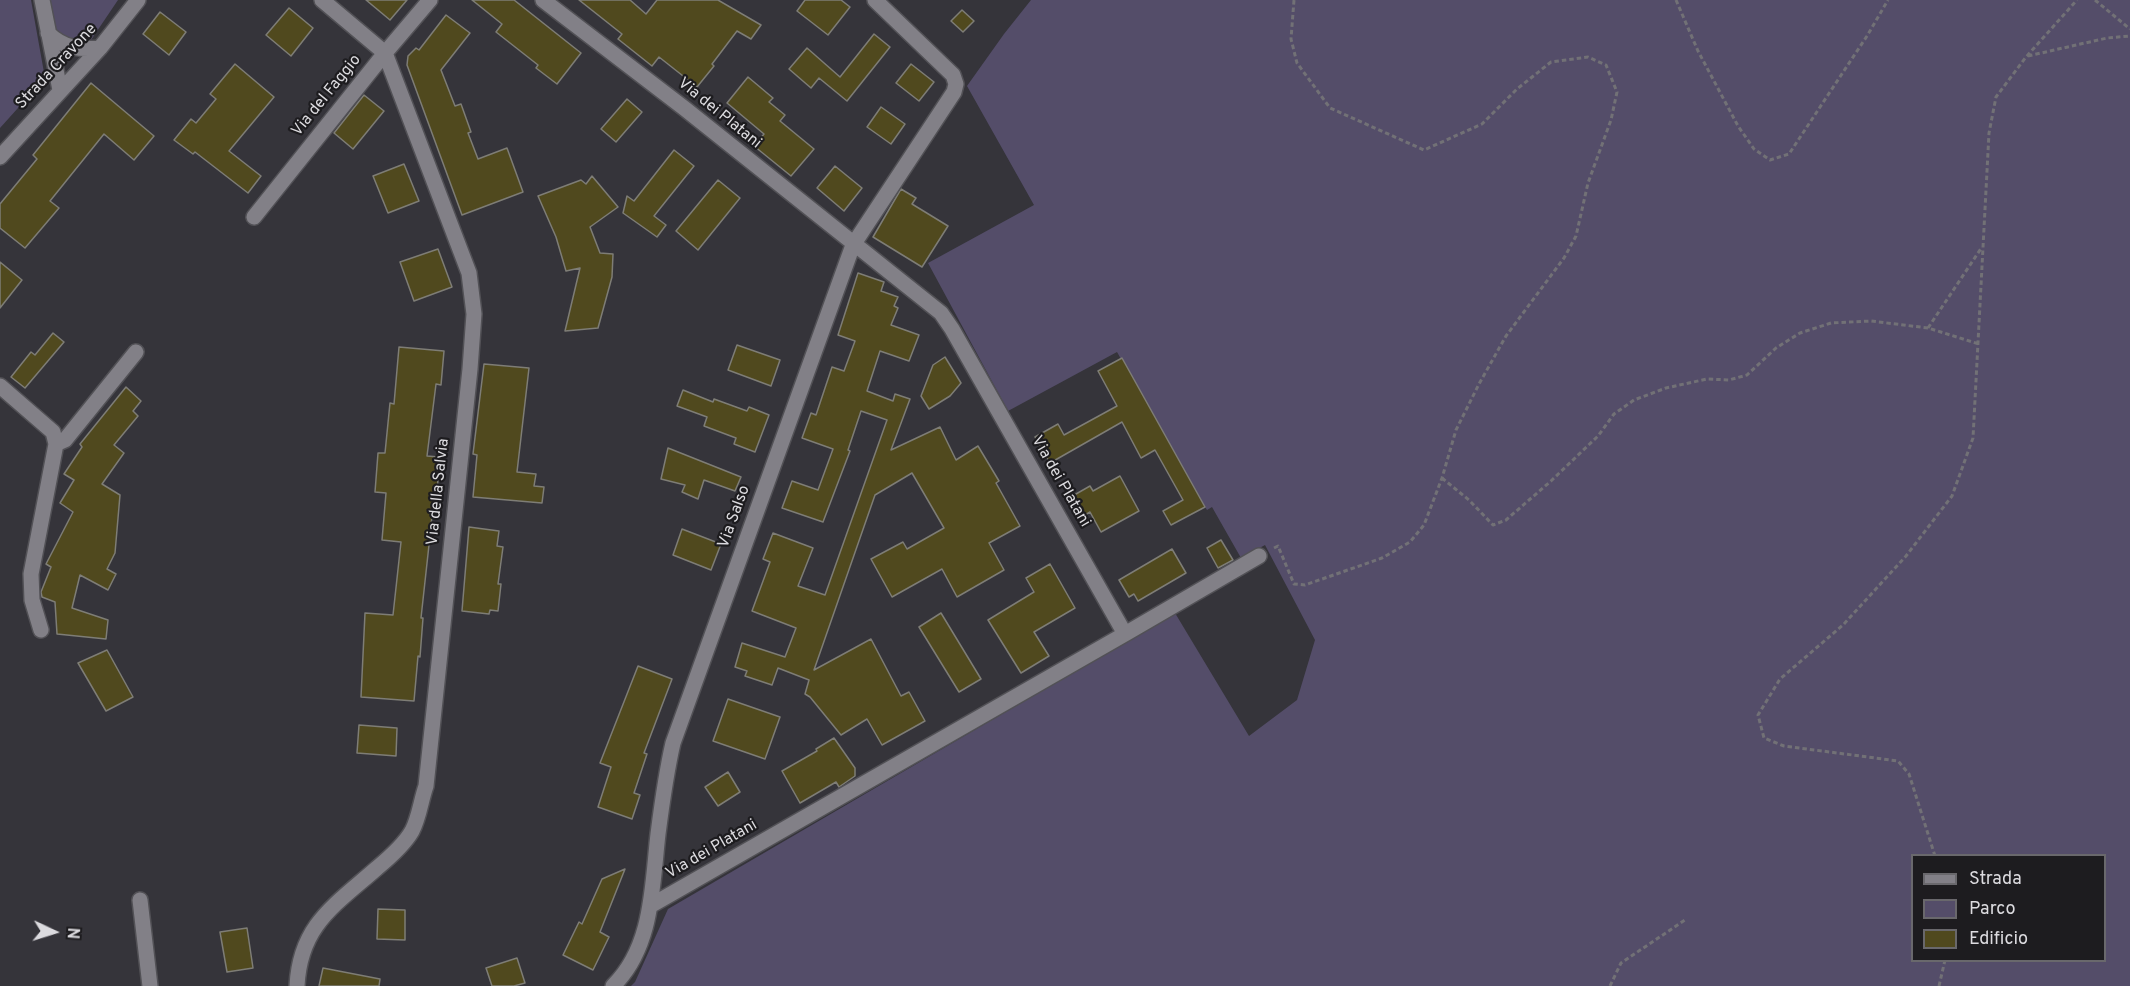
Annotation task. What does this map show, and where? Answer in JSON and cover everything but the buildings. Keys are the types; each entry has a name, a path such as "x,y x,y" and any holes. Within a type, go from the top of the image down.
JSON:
{"street":[{"path":"42,0 60,90"},
{"name":"Strada Cravone","path":"0,157 100,48 138,0"},
{"name":"Via della Salvia","path":"297,986 300,958 309,934 322,916 390,857 412,830 426,786 474,314 469,273 385,53 322,0"},
{"name":"Via del Faggio","path":"254,217 430,0"},
{"name":"Via dei Platani","path":"543,0 684,108 941,313 1125,634 650,906"},
{"name":"Via Salso","path":"613,986 623,976 645,933 662,804 673,743 853,245 954,92 956,84 952,75 875,0"},
{"path":"48,33 54,39 72,48 84,50 100,48"},
{"path":"56,444 65,440 136,352"},
{"path":"0,386 53,432 56,444 31,574 32,600 41,630"},
{"path":"1125,634 1259,556"},
{"path":"140,900 150,986"}],"path":[{"path":"1259,556 1278,546 1294,584 1305,585 1382,558 1410,542 1424,525 1442,478 1456,430 1479,384 1506,336 1564,258 1576,236 1588,183 1611,120 1617,92 1606,65 1588,57 1551,62 1517,89 1482,124 1424,150 1330,108 1297,63 1291,39 1294,0"},
{"path":"1676,0 1698,51 1738,126 1754,149 1770,160 1789,154 1868,36 1888,0"},
{"path":"1935,854 1909,774 1898,760 1784,746 1764,738 1758,715 1780,679 1843,625 1906,556 1952,496 1973,438 1989,133 1996,97 2026,57 2077,0"},
{"path":"2095,0 2130,29"},
{"path":"2026,57 2107,38 2130,36"},
{"path":"1928,328 1983,245"},
{"path":"1442,478 1469,500 1493,525 1506,520 1551,481 1598,436 1614,414 1634,400 1676,386 1707,379 1729,380 1747,375 1776,348 1800,333 1831,323 1871,321 1928,328 1979,344"},
{"path":"1610,986 1621,963 1685,920"},
{"path":"1939,986 1945,962"}],"green space":[{"path":"0,0 31,0 45,78 0,128"},
{"path":"48,0 118,0 91,40 78,40 62,37 57,33"},
{"path":"1031,0 2130,0 2130,986 631,986 635,982 668,909 1175,613 1249,736 1297,700 1315,640 1265,545 1241,558 1212,507 1207,510 1117,352 1008,411 928,263 1034,205 967,86"}]}
